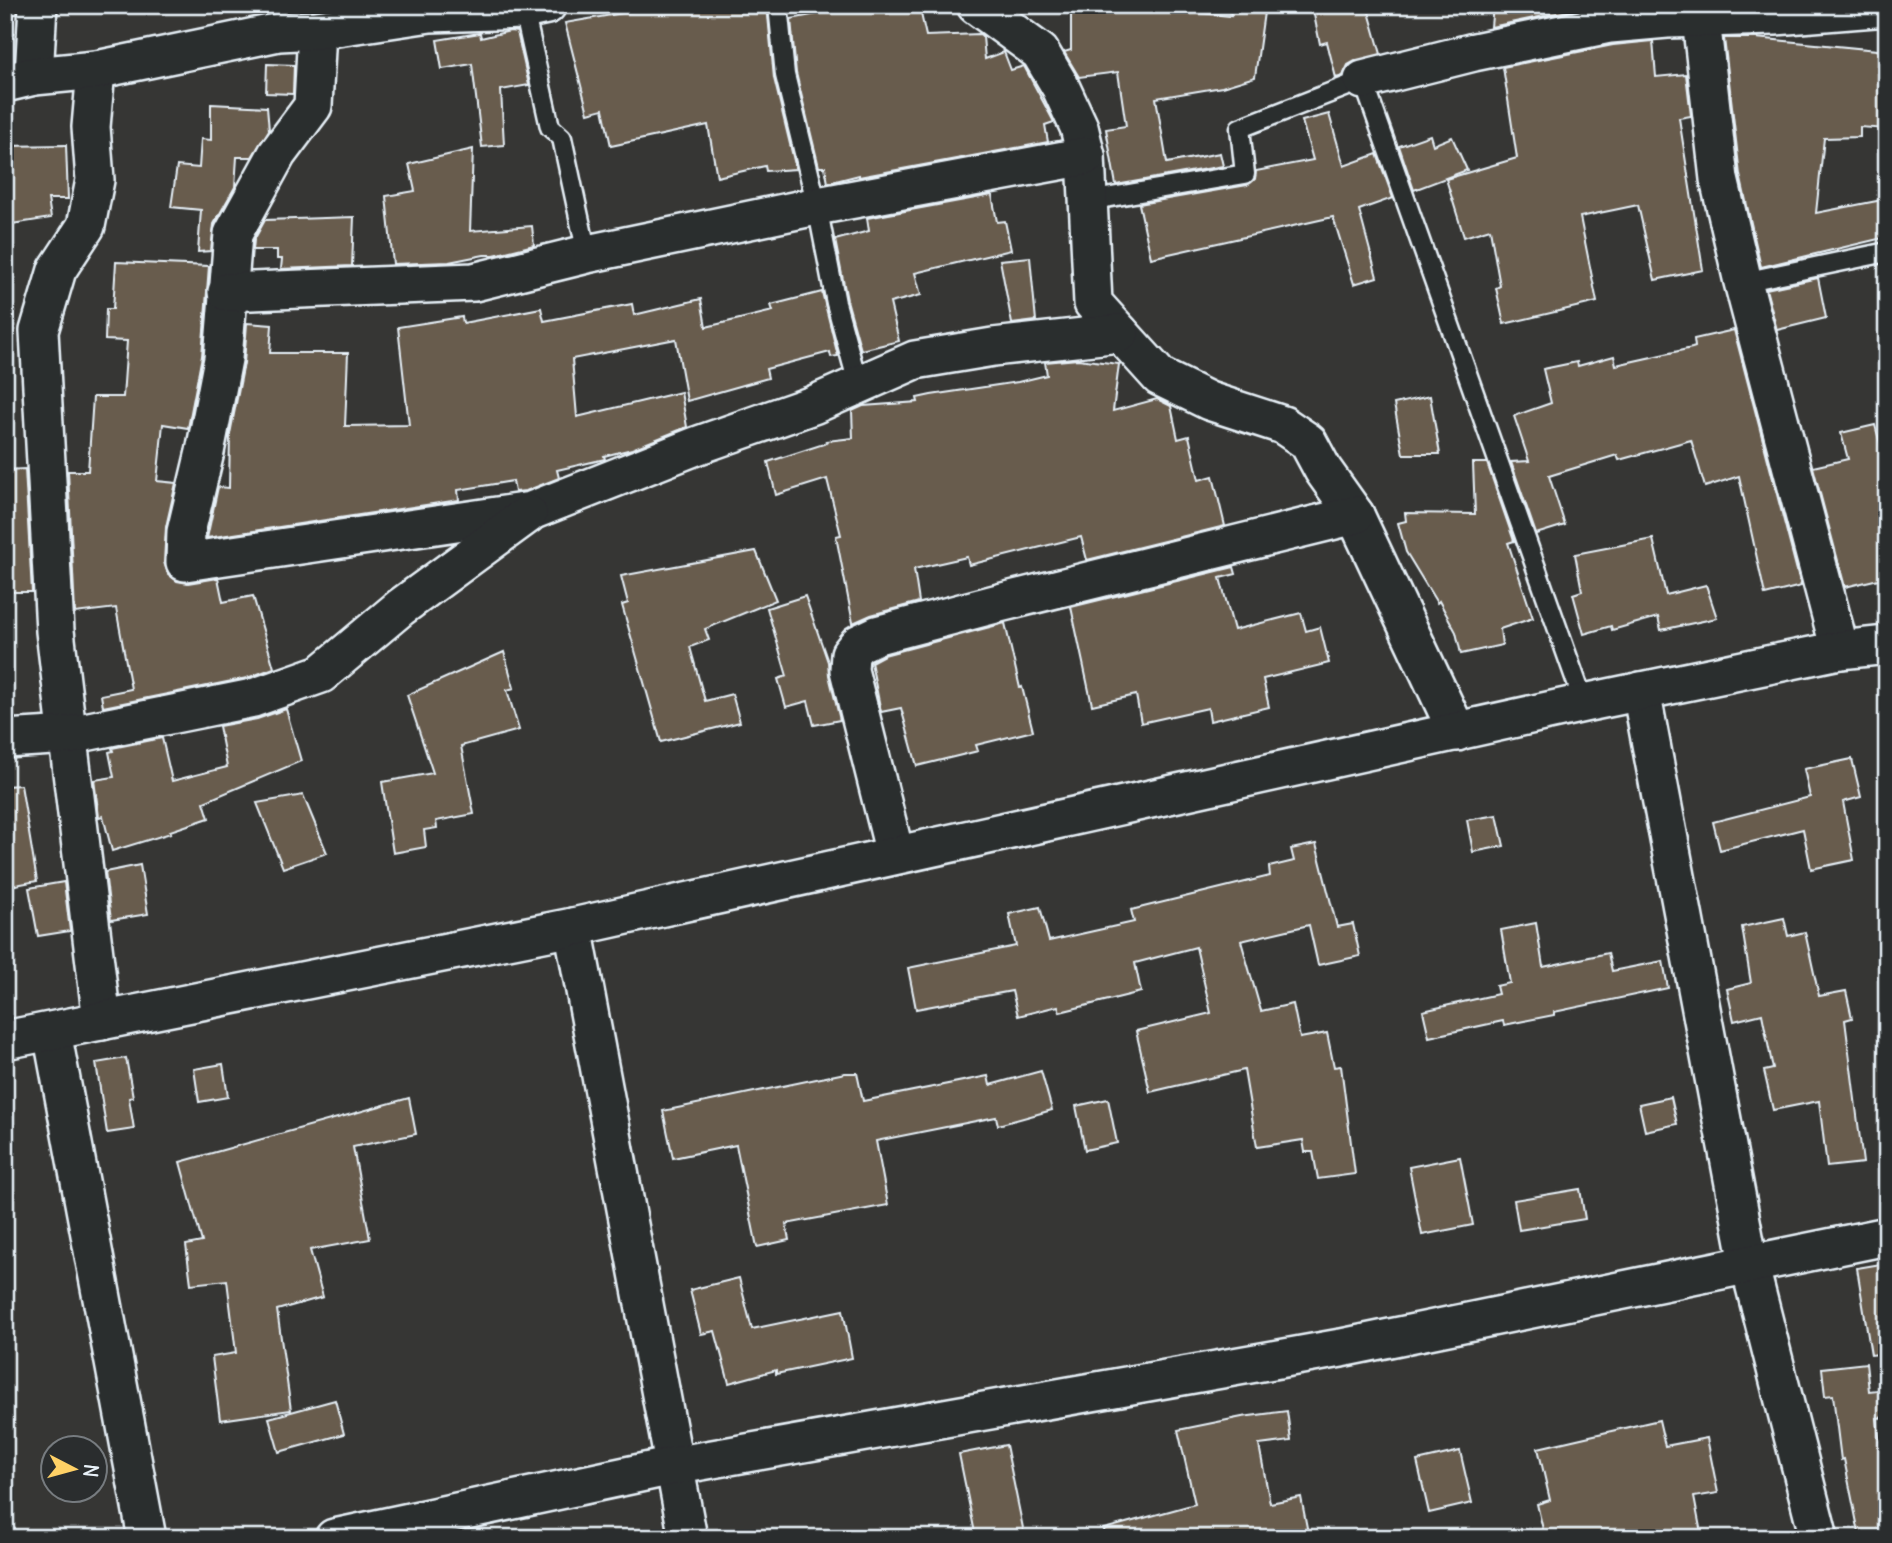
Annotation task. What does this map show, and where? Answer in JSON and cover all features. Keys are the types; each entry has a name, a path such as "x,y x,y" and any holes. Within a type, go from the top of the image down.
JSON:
{"street":[{"path":"38,5 20,80 96,70 281,18 317,30 431,9 536,8"},
{"path":"976,5 1040,51 1079,127 1086,156 1093,303 1160,377 1209,401 1283,425 1308,442 1355,515 1457,732"},
{"path":"1363,80 1475,52 1610,24 1887,7"},
{"path":"1701,19 1719,179 1743,282 1840,650"},
{"path":"317,30 313,106 277,154 233,234 223,359 186,532 185,562 531,511 696,446 813,405 915,360 993,347 1120,333"},
{"path":"96,70 91,127 95,180 86,226 57,270 39,331 55,631 70,735 102,1021"},
{"path":"228,292 474,282 587,254 817,206 1086,156"},
{"path":"5,739 70,735 253,698 321,674 401,607 531,511"},
{"path":"895,854 849,670 850,654 858,644 877,635 999,603 1355,515"},
{"path":"5,1040 573,927 1584,703 1840,650 1887,645"},
{"path":"1641,691 1749,1263 1819,1538"},
{"path":"573,927 688,1538"},
{"path":"52,1032 147,1538"},
{"path":"334,1538 673,1466 1341,1348 1887,1236"}],"lane":[{"path":"778,5 785,75 817,206 836,303 858,384"},
{"path":"536,8 550,127 562,138 587,254"},
{"path":"1088,201 1245,174 1240,128 1363,80 1584,703"},
{"path":"1743,282 1887,252"}],"building":[{"path":"669,5 767,5 774,78 796,169 766,171 765,166 717,177 708,125 611,146 603,109 588,113 565,23"},
{"path":"832,5 919,5 926,36 980,34 983,37 985,59 1004,52 1011,70 1024,66 1054,122 1045,125 1048,142 859,175 828,183 825,167 819,167 796,73 791,19 833,11"},
{"path":"1071,5 1162,5 1162,9 1231,16 1229,5 1265,5 1255,77 1222,87 1156,98 1167,163 1220,153 1223,166 1116,185 1106,129 1126,126 1118,72 1079,77 1064,52 1071,50"},
{"path":"1312,5 1367,5 1381,54 1357,60 1348,65 1343,76 1336,78 1327,42 1320,44"},
{"path":"1493,5 1597,5 1491,27"},
{"path":"510,31 517,32 529,85 501,90 504,145 482,147 472,64 442,69 437,40 480,33 481,38"},
{"path":"1724,38 1756,38 1887,51 1887,129 1860,127 1860,137 1824,138 1816,213 1887,199 1887,237 1761,267 1740,175"},
{"path":"1653,41 1656,77 1686,74 1691,116 1679,118 1703,270 1655,280 1638,205 1580,217 1597,302 1504,324 1496,288 1500,286 1490,229 1464,237 1446,179 1517,158 1503,67 1613,45"},
{"path":"267,64 294,65 293,94 266,93"},
{"path":"211,104 267,107 269,130 252,157 237,157 235,187 214,224 211,251 198,252 201,210 171,207 177,166 199,168 201,139 211,140"},
{"path":"1329,114 1344,166 1377,154 1393,198 1359,210 1377,277 1354,284 1333,217 1151,258 1139,204 1247,185 1255,179 1256,171 1313,160 1302,121"},
{"path":"1430,135 1433,145 1452,137 1467,170 1414,190 1399,146"},
{"path":"66,145 68,199 48,199 51,218 5,225 5,146"},
{"path":"473,149 470,231 532,226 534,245 449,262 393,264 386,196 415,191 409,164"},
{"path":"992,195 997,222 1005,221 1011,250 915,273 921,295 890,303 899,341 861,350 847,300 835,240 869,231 867,218"},
{"path":"354,217 352,266 281,269 282,259 277,259 277,250 253,250 254,240 265,220"},
{"path":"1030,257 1036,321 1012,324 1000,260"},
{"path":"116,262 209,266 202,356 188,428 163,424 157,481 176,483 166,527 164,562 168,574 177,581 188,583 218,578 223,602 253,596 274,668 247,678 103,707 101,695 131,689 116,608 75,613 68,471 88,471 93,397 123,397 127,341 105,340 106,309 113,309"},
{"path":"1818,278 1826,318 1777,330 1766,289"},
{"path":"822,292 838,356 831,357 830,352 766,369 768,378 687,401 676,339 572,359 577,417 681,392 687,427 632,449 604,456 605,459 557,470 559,478 526,491 515,492 513,481 458,490 459,500 207,538 218,487 229,488 230,434 244,363 247,323 272,325 270,353 348,353 345,426 409,425 398,327 462,317 463,323 541,308 544,321 632,304 634,315 701,299 706,327 773,311 771,305"},
{"path":"1734,330 1801,586 1765,595 1739,476 1705,487 1691,440 1619,460 1617,455 1549,476 1565,525 1536,534 1511,462 1529,461 1514,416 1551,403 1543,369 1577,362 1578,366 1614,356 1616,365 1692,348 1695,347 1694,339"},
{"path":"1078,359 1119,364 1113,411 1157,399 1171,406 1178,439 1189,436 1199,480 1213,476 1225,526 1087,560 1081,537 969,565 967,557 914,569 919,602 871,615 853,623 836,536 841,535 827,479 776,495 768,462 827,443 826,441 853,438 852,411 863,406 918,402 917,398 931,395 1018,382 1047,375 1045,362"},
{"path":"1430,396 1440,454 1403,454 1394,404"},
{"path":"1875,425 1887,469 1887,577 1845,587 1813,467 1848,459 1841,433"},
{"path":"1473,463 1487,463 1514,541 1508,543 1533,618 1500,629 1502,645 1461,654 1456,632 1406,552 1398,523 1406,521 1405,513 1475,514"},
{"path":"25,469 32,592 5,592 5,470"},
{"path":"1653,539 1666,595 1706,585 1717,618 1661,630 1658,617 1612,630 1611,626 1584,634 1573,594 1582,591 1575,554"},
{"path":"756,551 776,600 705,629 709,640 690,647 705,701 732,694 740,722 661,742 622,605 628,603 621,576"},
{"path":"1234,567 1236,574 1220,578 1234,630 1301,613 1306,631 1320,627 1329,663 1263,679 1269,707 1210,721 1208,708 1141,723 1136,695 1092,705 1071,607"},
{"path":"805,596 828,662 840,720 814,725 808,701 786,707 778,679 787,676 767,608"},
{"path":"1005,623 1033,731 976,745 978,751 917,766 901,708 881,712 871,662 884,655"},
{"path":"504,652 514,688 507,690 519,730 461,746 474,814 436,821 437,828 424,830 426,847 393,853 382,782 433,773 407,695"},
{"path":"286,709 301,761 204,802 209,818 112,851 103,816 99,817 94,780 114,777 109,752 113,751 112,748 162,738 172,781 227,767 219,726 257,719"},
{"path":"1852,759 1861,797 1843,802 1854,860 1811,869 1803,829 1720,850 1713,822 1810,797 1804,769"},
{"path":"21,785 37,881 5,887 5,786"},
{"path":"303,795 327,853 283,868 257,803"},
{"path":"1497,815 1504,846 1473,852 1467,820"},
{"path":"1316,844 1337,927 1353,924 1360,956 1318,965 1309,925 1241,941 1261,1011 1293,1004 1300,1038 1327,1033 1334,1067 1341,1066 1355,1174 1318,1179 1313,1152 1305,1152 1303,1140 1257,1147 1244,1070 1150,1092 1136,1031 1211,1013 1196,947 1135,963 1141,992 1060,1012 1058,1006 1018,1016 1012,991 916,1009 908,968 1016,946 1009,914 1040,907 1049,941 1134,922 1131,910 1270,876 1269,867 1294,861 1291,849"},
{"path":"140,865 148,914 111,920 105,872"},
{"path":"64,882 70,931 38,936 29,888"},
{"path":"1784,918 1788,936 1805,932 1819,996 1846,991 1852,1018 1845,1020 1863,1163 1827,1167 1819,1101 1773,1110 1764,1071 1773,1069 1762,1014 1734,1021 1727,989 1751,983 1742,927"},
{"path":"1536,923 1543,967 1608,953 1612,971 1663,961 1668,988 1554,1012 1554,1015 1504,1025 1503,1021 1429,1037 1423,1011 1498,994 1496,986 1510,983 1501,930"},
{"path":"126,1058 133,1097 129,1098 134,1129 107,1133 96,1063"},
{"path":"223,1064 228,1097 199,1102 194,1069"},
{"path":"1041,1071 1052,1110 998,1125 996,1117 876,1141 888,1205 786,1224 789,1240 757,1247 736,1145 673,1158 663,1111 845,1073 857,1073 863,1101 988,1076 990,1085"},
{"path":"1671,1097 1677,1124 1645,1131 1639,1104"},
{"path":"409,1098 416,1134 353,1147 370,1239 310,1250 323,1297 277,1310 291,1410 220,1420 212,1357 236,1353 227,1280 191,1284 186,1245 202,1242 180,1162"},
{"path":"1108,1099 1117,1143 1085,1150 1076,1106"},
{"path":"1460,1157 1473,1225 1422,1235 1409,1167"},
{"path":"1580,1189 1585,1219 1519,1230 1514,1200"},
{"path":"1887,1263 1887,1353 1871,1355 1857,1268"},
{"path":"739,1278 752,1329 843,1310 852,1358 776,1374 776,1370 729,1383 715,1331 701,1334 690,1290"},
{"path":"1866,1363 1869,1391 1887,1389 1887,1417 1877,1418 1884,1482 1887,1481 1887,1535 1873,1538 1860,1538 1844,1459 1841,1460 1833,1395 1825,1396 1822,1368"},
{"path":"335,1400 344,1434 279,1452 269,1418"},
{"path":"1287,1411 1291,1441 1259,1445 1270,1503 1301,1497 1309,1538 1105,1538 1104,1529 1195,1504 1178,1430"},
{"path":"1659,1420 1665,1446 1707,1438 1718,1493 1694,1497 1702,1538 1545,1538 1537,1504 1550,1500 1538,1448"},
{"path":"1006,1445 1025,1538 976,1538 959,1454"},
{"path":"1460,1451 1472,1503 1429,1513 1417,1461"}]}
